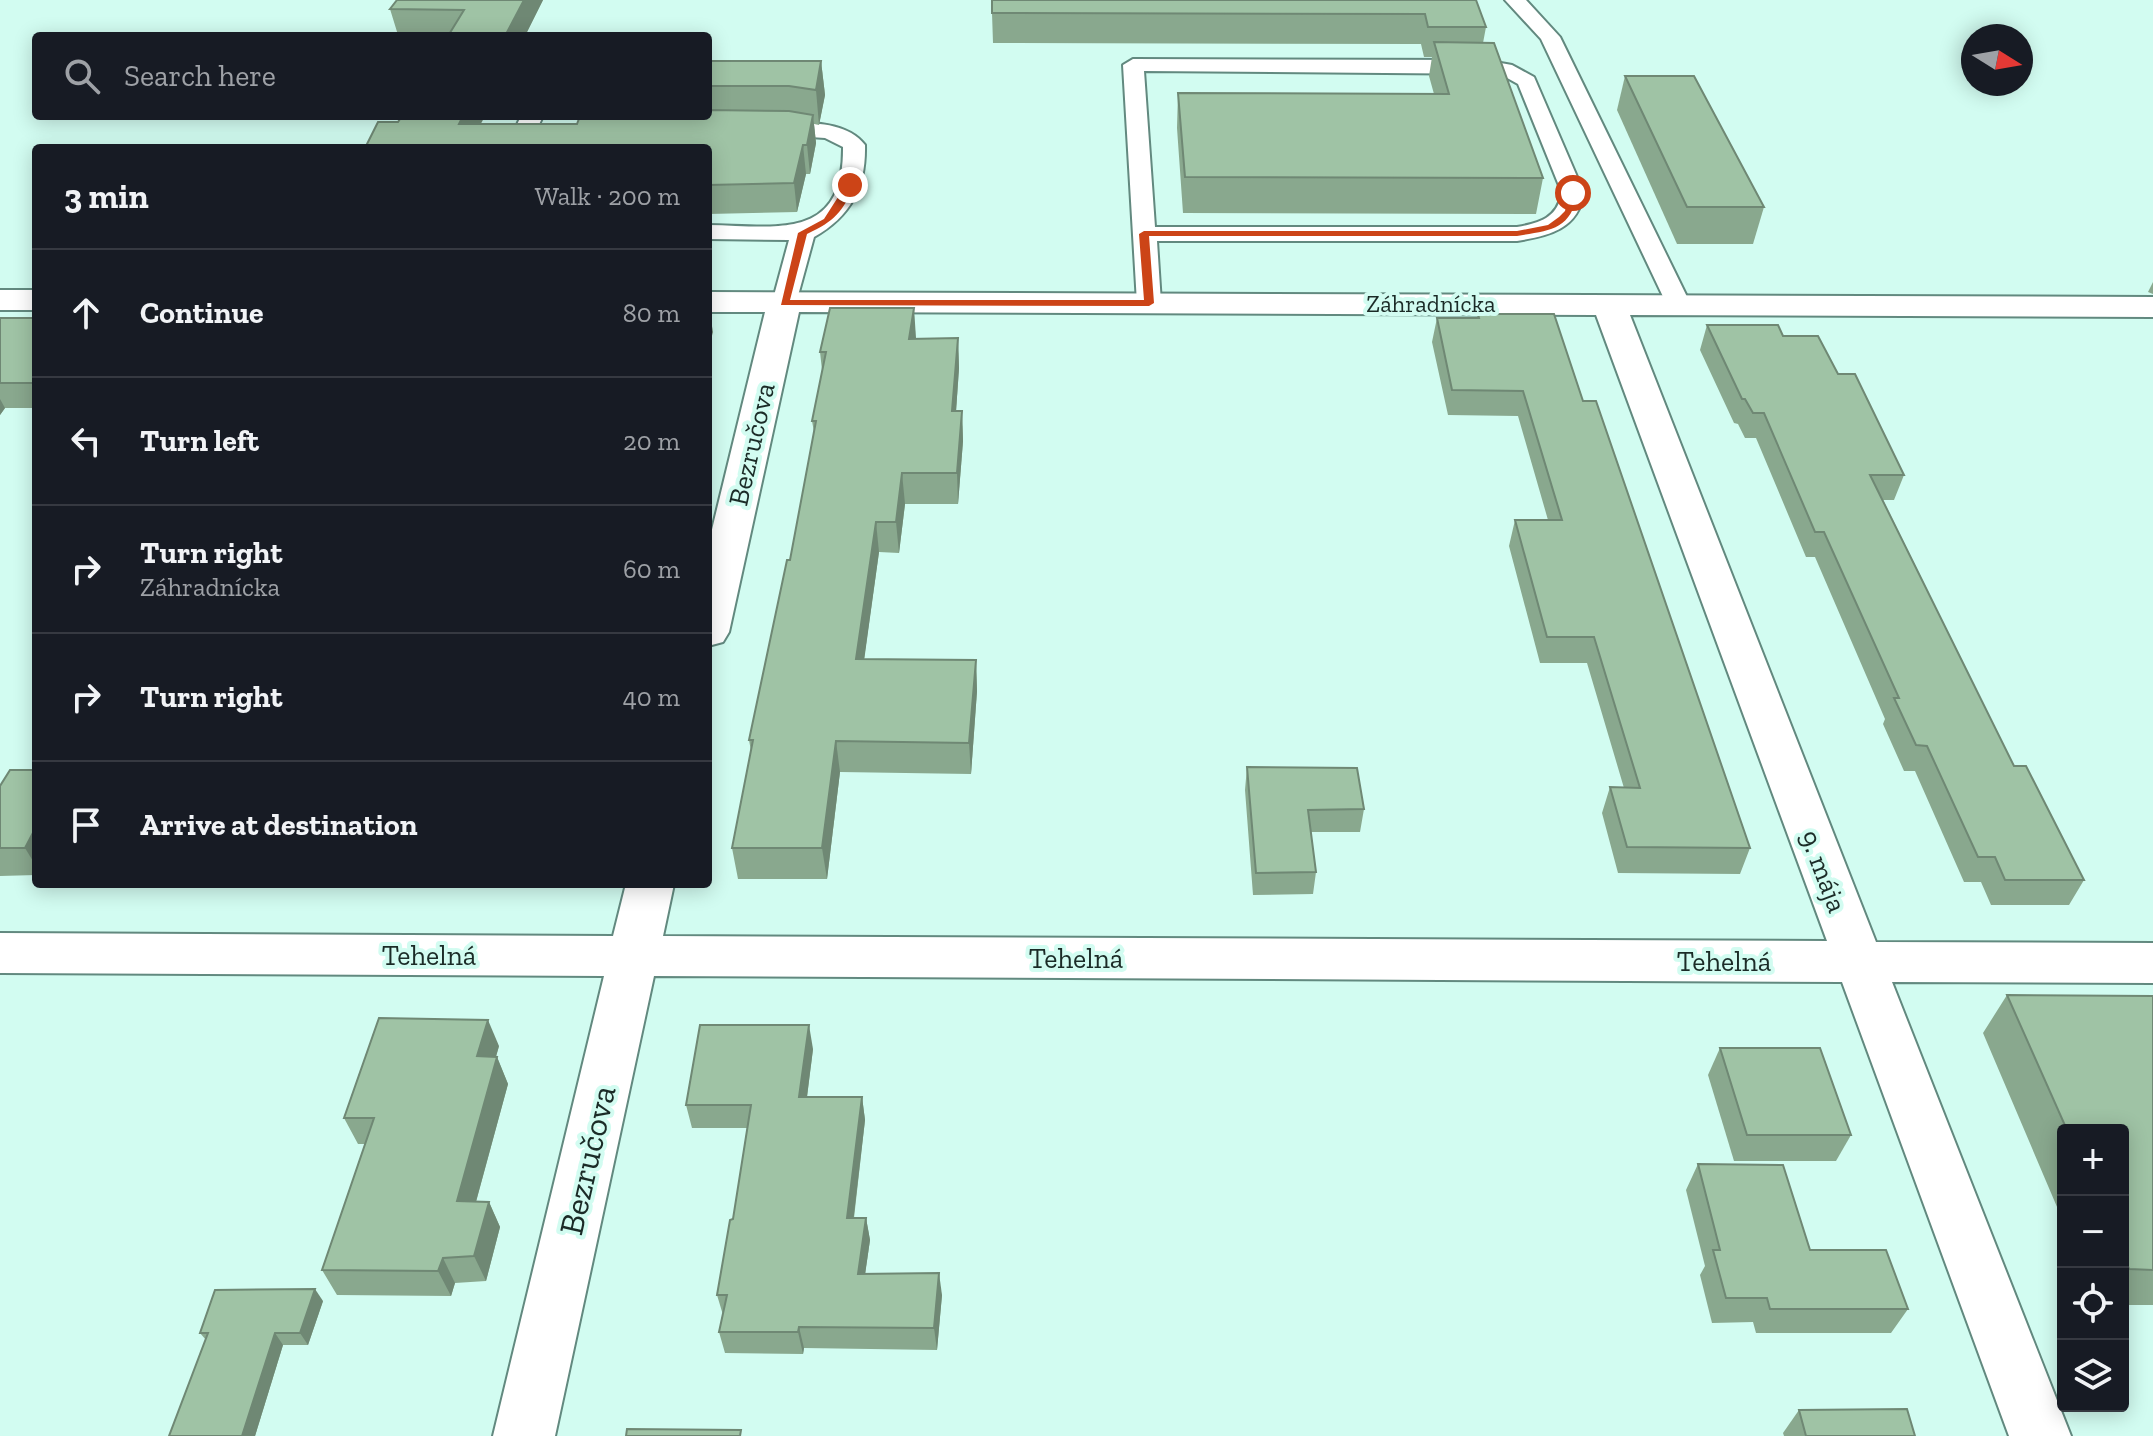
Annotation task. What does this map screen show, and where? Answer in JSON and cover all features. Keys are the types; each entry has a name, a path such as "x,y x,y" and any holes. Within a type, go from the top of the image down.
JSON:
{"street":[{"path":"0,300 32,300"},
{"name":"Záhradnícka","path":"712,302 2153,307"},
{"name":"Bezručova","path":"712,615 784,303"},
{"name":"9. mája","path":"1609,305 2040,1436"},
{"name":"Bezručova","path":"524,1436 649,888"},
{"name":"Tehelná","path":"0,953 2153,963"}],"lane":[{"path":"1515,0 1550,37 1679,305"},
{"path":"1144,234 1517,234 1551,227 1562,219 1569,212 1573,193 1527,81 1505,69 1484,66 1133,65 1144,234 1149,303"},
{"path":"525,131 558,128"},
{"path":"712,232 803,233 828,221 841,205 850,185 855,162 854,145 845,137 825,132 747,129"},
{"path":"784,303 803,233"}],"building":[{"path":"397,0 524,0 507,32 450,32 464,10 390,9"},
{"path":"992,0 1476,0 1486,27 1428,27 1425,14 992,13"},
{"path":"1434,42 1494,43 1543,178 1185,177 1178,93 1449,94"},
{"path":"712,61 821,61 816,90 789,86 712,86"},
{"path":"1625,76 1694,76 1764,207 1687,207"},
{"path":"712,110 789,111 813,115 794,183 712,185 712,144 367,144 378,122 461,120 459,124 577,124 578,120 712,120"},
{"path":"830,308 914,308 909,339 958,338 952,411 962,411 957,473 902,473 896,522 876,522 856,659 976,660 969,743 836,741 822,848 732,848 753,740 749,740 787,560 790,560 816,421 812,421 826,352 820,352"},
{"path":"1478,314 1554,314 1583,401 1596,401 1750,848 1627,847 1610,787 1640,788 1594,637 1547,637 1515,520 1562,520 1523,391 1452,390 1437,318 1479,318"},
{"path":"0,318 32,318 32,383 0,383"},
{"path":"1707,325 1778,325 1783,336 1818,336 1838,374 1855,374 1904,475 1870,475 2014,766 2026,766 2084,880 2005,880 1995,857 1978,857 1927,746 1916,745 1894,698 1899,698 1824,532 1815,532 1764,413 1753,413 1742,399"},
{"path":"1247,767 1357,768 1364,809 1308,810 1316,872 1256,873"},
{"path":"10,770 32,770 32,835 25,848 0,848 0,786"},
{"path":"2007,995 2153,996 2153,1270 2129,1269 2129,1124 2064,1124"},
{"path":"379,1018 488,1020 477,1056 497,1057 457,1201 489,1202 474,1256 443,1258 438,1271 322,1270 374,1118 344,1118"},
{"path":"700,1025 809,1025 799,1097 862,1097 847,1218 866,1218 858,1274 939,1273 934,1328 799,1327 798,1332 719,1332 727,1295 717,1295 751,1105 686,1105"},
{"path":"1720,1048 1820,1048 1851,1135 1747,1135"},
{"path":"1698,1164 1783,1165 1810,1250 1886,1250 1908,1309 1770,1309 1767,1298 1726,1298 1713,1250 1720,1250"},
{"path":"315,1289 300,1333 275,1333 242,1436 169,1436 208,1333 200,1333 215,1290"},
{"path":"1907,1409 1915,1436 1806,1436 1799,1410"},
{"path":"627,1429 741,1430 740,1436 626,1436"}],"route":[{"path":"850,185 841,205 828,221 803,233 784,303 1149,303 1144,234 1517,234 1551,227 1562,219 1569,212 1573,193"}]}
